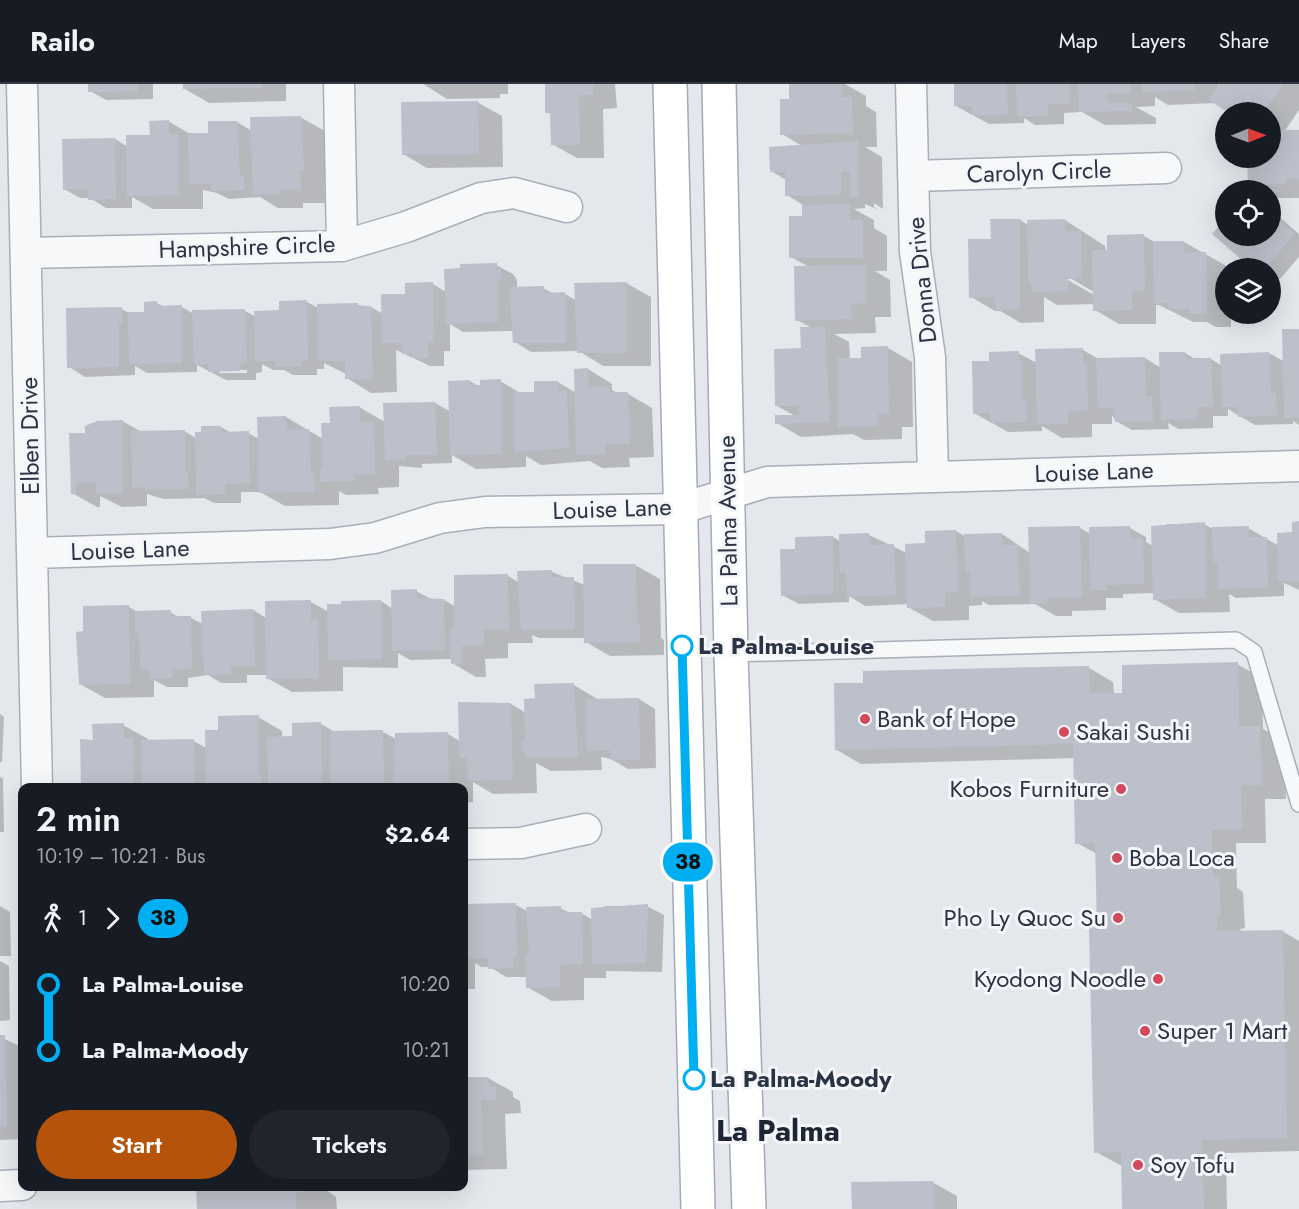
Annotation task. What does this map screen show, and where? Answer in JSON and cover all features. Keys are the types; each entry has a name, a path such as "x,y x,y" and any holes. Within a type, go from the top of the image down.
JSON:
{"main road":[{"name":"La Palma Avenue","path":"670,84 698,1209"},
{"name":"La Palma Avenue","path":"719,84 731,654 749,1209"},
{"path":"687,801 736,801"}],"street":[{"name":"Elben Drive","path":"22,84 37,783"},
{"path":"339,84 342,246"},
{"name":"Donna Drive","path":"911,84 915,252 930,357 933,476"},
{"name":"Carolyn Circle","path":"913,176 1166,168"},
{"name":"Hampshire Circle","path":"26,253 342,246 406,227 481,198 514,193 567,207"},
{"name":"Louise Lane","path":"33,553 330,544 375,538 440,518 485,512 679,509 767,482 1299,466"},
{"path":"468,844 521,843 586,829"},
{"path":"0,1186 18,1185"}],"lane":[{"path":"731,654 1236,640 1254,652 1299,804"}],"building":[{"path":"88,84 137,84 138,91 88,92"},
{"path":"183,84 262,84 262,88 183,89"},
{"path":"545,84 593,84 593,95 579,95 580,145 551,145 550,113 545,113"},
{"path":"789,84 842,84 842,97 852,97 853,133 780,135 780,99 789,99"},
{"path":"954,84 1007,84 1008,115 972,115 972,106 954,106"},
{"path":"1016,84 1069,84 1069,104 1048,104 1048,116 1017,116"},
{"path":"1078,84 1131,84 1131,93 1107,94 1108,103 1132,103 1132,111 1079,112"},
{"path":"1142,84 1195,84 1195,90 1143,92"},
{"path":"1219,84 1283,84 1271,102 1215,102 1215,104 1209,100"},
{"path":"478,101 479,154 402,155 401,102"},
{"path":"301,116 304,170 300,170 301,189 279,190 279,194 253,195 250,117"},
{"path":"169,120 169,134 178,134 179,195 127,196 126,135 150,135 149,121"},
{"path":"208,121 237,121 240,175 244,175 244,190 211,191 211,184 189,184 188,133 208,133"},
{"path":"1281,130 1299,130 1299,179 1286,179 1286,184 1281,184 1281,180 1248,180 1247,168 1281,168"},
{"path":"115,138 116,199 88,200 88,189 63,190 62,139"},
{"path":"858,141 859,197 850,197 850,172 841,172 841,195 785,196 785,172 770,172 769,147"},
{"path":"850,204 850,220 863,220 863,258 789,258 789,216 802,216 802,205"},
{"path":"990,219 1020,219 1020,309 995,310 995,297 969,298 968,239 991,239"},
{"path":"1065,219 1066,231 1081,231 1082,278 1068,279 1069,291 1032,292 1031,282 1028,282 1027,220"},
{"path":"1281,222 1295,234 1274,258 1249,258 1246,255 1240,258 1226,246 1281,246"},
{"path":"1144,234 1145,291 1132,291 1132,310 1093,311 1092,250 1107,250 1107,235"},
{"path":"1153,241 1184,241 1185,253 1206,252 1207,314 1190,314 1190,309 1168,309 1168,303 1154,304"},
{"path":"497,263 497,269 501,269 501,279 498,279 498,322 446,324 444,269 460,268 460,264"},
{"path":"866,265 867,303 851,304 852,319 795,321 794,266"},
{"path":"433,282 434,342 428,343 428,358 412,358 412,354 402,354 402,343 382,343 381,294 405,294 405,283"},
{"path":"627,282 627,353 577,353 574,283"},
{"path":"544,286 544,293 565,292 566,343 513,343 509,287"},
{"path":"307,300 308,360 301,361 302,366 275,367 275,361 255,362 254,311 279,310 279,301"},
{"path":"157,301 157,306 182,305 182,363 129,364 128,312 144,312 144,302"},
{"path":"358,303 358,306 371,306 373,379 345,379 345,361 318,361 317,304"},
{"path":"122,307 122,323 119,323 119,367 67,368 66,308"},
{"path":"245,309 247,363 240,364 240,371 208,372 208,364 194,365 192,310"},
{"path":"800,327 825,327 830,422 775,424 775,415 799,415 799,406 775,406 774,349 801,348"},
{"path":"1282,329 1299,329 1299,418 1284,418"},
{"path":"888,346 889,413 878,414 878,426 838,427 837,358 861,358 861,347"},
{"path":"1083,348 1083,363 1087,363 1088,411 1068,411 1068,424 1037,424 1035,349"},
{"path":"1019,351 1019,360 1022,360 1022,399 1026,399 1027,422 990,423 990,413 973,414 972,361 989,361 989,352"},
{"path":"1159,352 1185,352 1186,358 1211,358 1213,407 1197,407 1197,419 1161,420"},
{"path":"1269,352 1271,393 1276,393 1277,416 1238,417 1237,407 1222,407 1220,354"},
{"path":"1145,357 1146,396 1152,396 1153,421 1115,422 1114,408 1098,408 1096,358"},
{"path":"588,368 589,387 609,387 610,392 628,392 630,444 605,444 606,454 576,455 574,369"},
{"path":"501,379 502,454 450,455 448,381 470,380 470,385 480,385 480,380"},
{"path":"534,381 558,381 559,391 567,391 569,448 515,452 514,392 534,392"},
{"path":"435,402 437,455 406,455 406,459 385,460 383,403"},
{"path":"360,406 360,422 374,421 375,474 354,475 355,481 320,482 320,469 323,469 321,423 330,423 329,407"},
{"path":"286,416 287,430 309,429 311,473 315,473 315,492 259,493 257,417"},
{"path":"123,420 123,493 96,494 96,482 76,483 77,494 71,494 69,433 85,433 85,426 97,421"},
{"path":"201,426 221,426 222,432 249,431 250,483 225,484 225,494 196,495 195,432 201,432"},
{"path":"185,430 185,472 188,472 189,489 132,488 131,431"},
{"path":"1299,521 1299,581 1278,581 1277,533 1292,532 1292,522"},
{"path":"1205,522 1206,598 1153,600 1151,526"},
{"path":"1080,526 1082,597 1048,598 1048,603 1030,603 1028,527"},
{"path":"1130,526 1131,539 1143,538 1144,584 1107,585 1107,590 1090,590 1089,527"},
{"path":"1249,526 1249,537 1267,537 1268,588 1218,589 1218,562 1213,562 1212,527"},
{"path":"956,530 958,592 945,592 945,607 907,608 905,544 925,543 925,531"},
{"path":"869,533 870,545 894,544 896,595 847,597 846,573 840,573 839,534"},
{"path":"1002,533 1003,545 1018,545 1020,596 971,597 971,572 965,572 964,534"},
{"path":"833,536 833,594 781,596 780,549 795,549 795,537"},
{"path":"583,564 636,564 637,624 640,624 640,642 584,643"},
{"path":"552,570 552,577 574,577 575,629 521,630 517,571"},
{"path":"508,574 509,629 484,630 484,645 462,646 462,664 451,664 450,628 454,628 454,575"},
{"path":"417,589 417,598 444,599 445,650 392,651 391,590"},
{"path":"311,600 311,620 318,619 319,678 266,679 265,601"},
{"path":"381,600 382,659 328,660 327,604 341,604 341,601"},
{"path":"129,605 130,684 79,685 76,632 83,631 83,606"},
{"path":"253,609 255,666 231,667 231,674 204,675 201,611"},
{"path":"171,610 171,616 191,616 192,669 172,669 172,678 150,679 149,669 140,670 139,633 135,633 135,611"},
{"path":"1238,662 1239,726 1260,726 1262,785 1241,786 1242,829 1212,830 1213,877 1219,876 1221,915 1217,915 1217,931 1283,930 1287,1138 1202,1140 1204,1209 1122,1209 1121,1152 1094,1153 1089,926 1097,926 1095,843 1075,844 1073,744 835,750 834,683 863,683 863,671 1089,666 1090,693 1122,693 1122,665"},
{"path":"574,683 578,757 525,758 521,740 525,740 524,699 535,698 534,684"},
{"path":"639,698 640,760 611,760 610,750 587,751 586,699"},
{"path":"458,702 511,703 513,780 468,781 467,758 460,758"},
{"path":"259,715 258,776 261,775 262,783 206,783 205,730 218,730 218,716"},
{"path":"321,722 322,783 268,783 267,737 292,736 292,723"},
{"path":"124,723 124,738 133,738 133,783 81,783 80,739 93,740 92,724"},
{"path":"383,730 384,783 331,783 330,731"},
{"path":"448,732 449,783 393,783 395,733"},
{"path":"194,739 195,783 142,783 141,740"},
{"path":"516,903 517,957 513,957 513,968 488,969 488,958 468,959 468,904"},
{"path":"648,904 646,963 592,964 591,908"},
{"path":"561,906 561,912 582,912 583,964 560,965 560,987 526,988 525,954 529,954 526,907"},
{"path":"0,1035 5,1035 7,1126 0,1126"},
{"path":"468,1077 488,1077 489,1086 496,1086 497,1100 481,1100 483,1155 468,1156"},
{"path":"933,1181 933,1209 852,1209 851,1182"},
{"path":"196,1191 305,1191 296,1192 296,1209 197,1209"}],"bus line":[{"name":"38","path":"682,646 694,1079"}],"place":[{"name":"La Palma-Louise","path":"682,646"},
{"name":"Bank of Hope","path":"865,719"},
{"name":"Sakai Sushi","path":"1064,732"},
{"name":"Kobos Furniture","path":"1121,789"},
{"name":"Boba Loca","path":"1117,858"},
{"name":"Pho Ly Quoc Su","path":"1118,918"},
{"name":"Kyodong Noodle","path":"1158,979"},
{"name":"Super 1 Mart","path":"1145,1031"},
{"name":"La Palma-Moody","path":"694,1079"},
{"name":"Soy Tofu","path":"1138,1165"}],"district":[{"name":"La Palma","path":"778,1131"}]}
